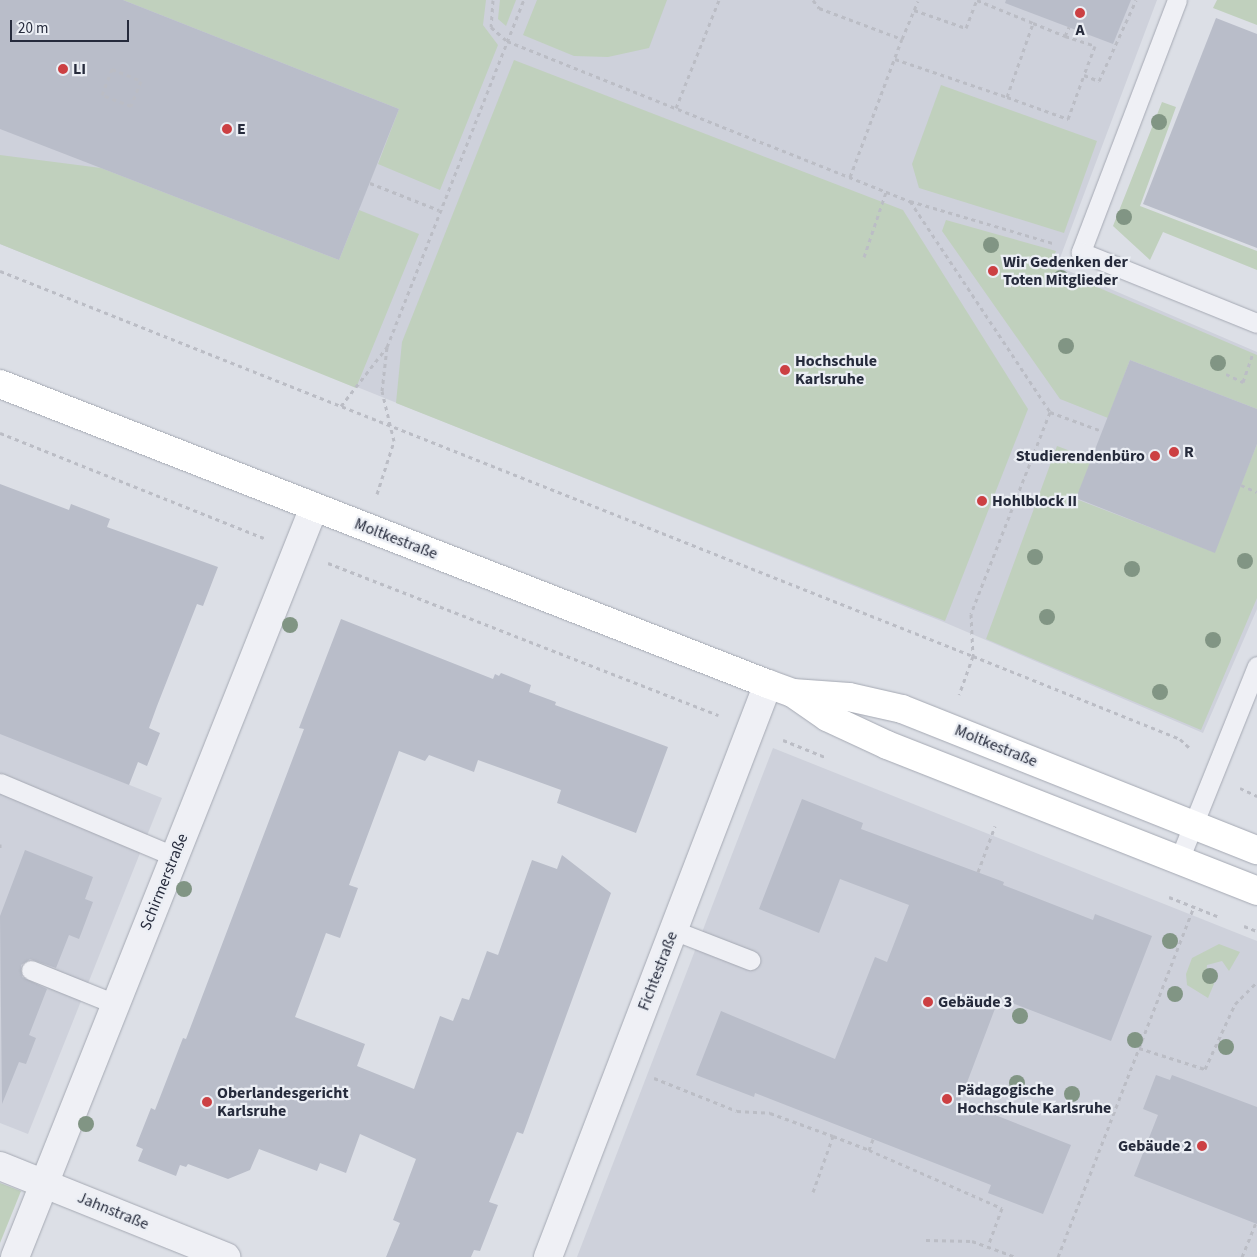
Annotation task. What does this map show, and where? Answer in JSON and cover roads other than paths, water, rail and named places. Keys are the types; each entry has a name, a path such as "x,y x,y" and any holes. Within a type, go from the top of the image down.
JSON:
{"main road":[{"name":"Moltkestraße","path":"0,384 780,689 827,717 887,745 1257,891"},
{"name":"Moltkestraße","path":"780,689 849,697 902,709 1257,850"}],"street":[{"name":"Schirmerstraße","path":"15,1257 314,507"},
{"name":"Fichtestraße","path":"548,1257 750,728 780,689"},
{"name":"Jahnstraße","path":"0,1166 226,1257"}],"lane":[{"path":"1177,0 1081,252 1257,323"},
{"path":"1179,860 1257,666"},
{"path":"0,783 174,856"},
{"path":"673,930 750,960"},
{"path":"31,970 115,1004"}],"place":[{"name":"A","path":"1080,13"},
{"name":"LI","path":"63,69"},
{"name":"E","path":"227,129"},
{"name":"Wir Gedenken der Toten Mitglieder","path":"993,271"},
{"name":"Hochschule Karlsruhe","path":"785,370"},
{"name":"R","path":"1174,452"},
{"name":"Studierendenbüro","path":"1155,456"},
{"name":"Hohlblock II","path":"982,501"},
{"name":"Gebäude 3","path":"928,1002"},
{"name":"Pädagogische Hochschule Karlsruhe","path":"947,1099"},
{"name":"Oberlandesgericht Karlsruhe","path":"207,1102"},
{"name":"Gebäude 2","path":"1202,1146"}]}
